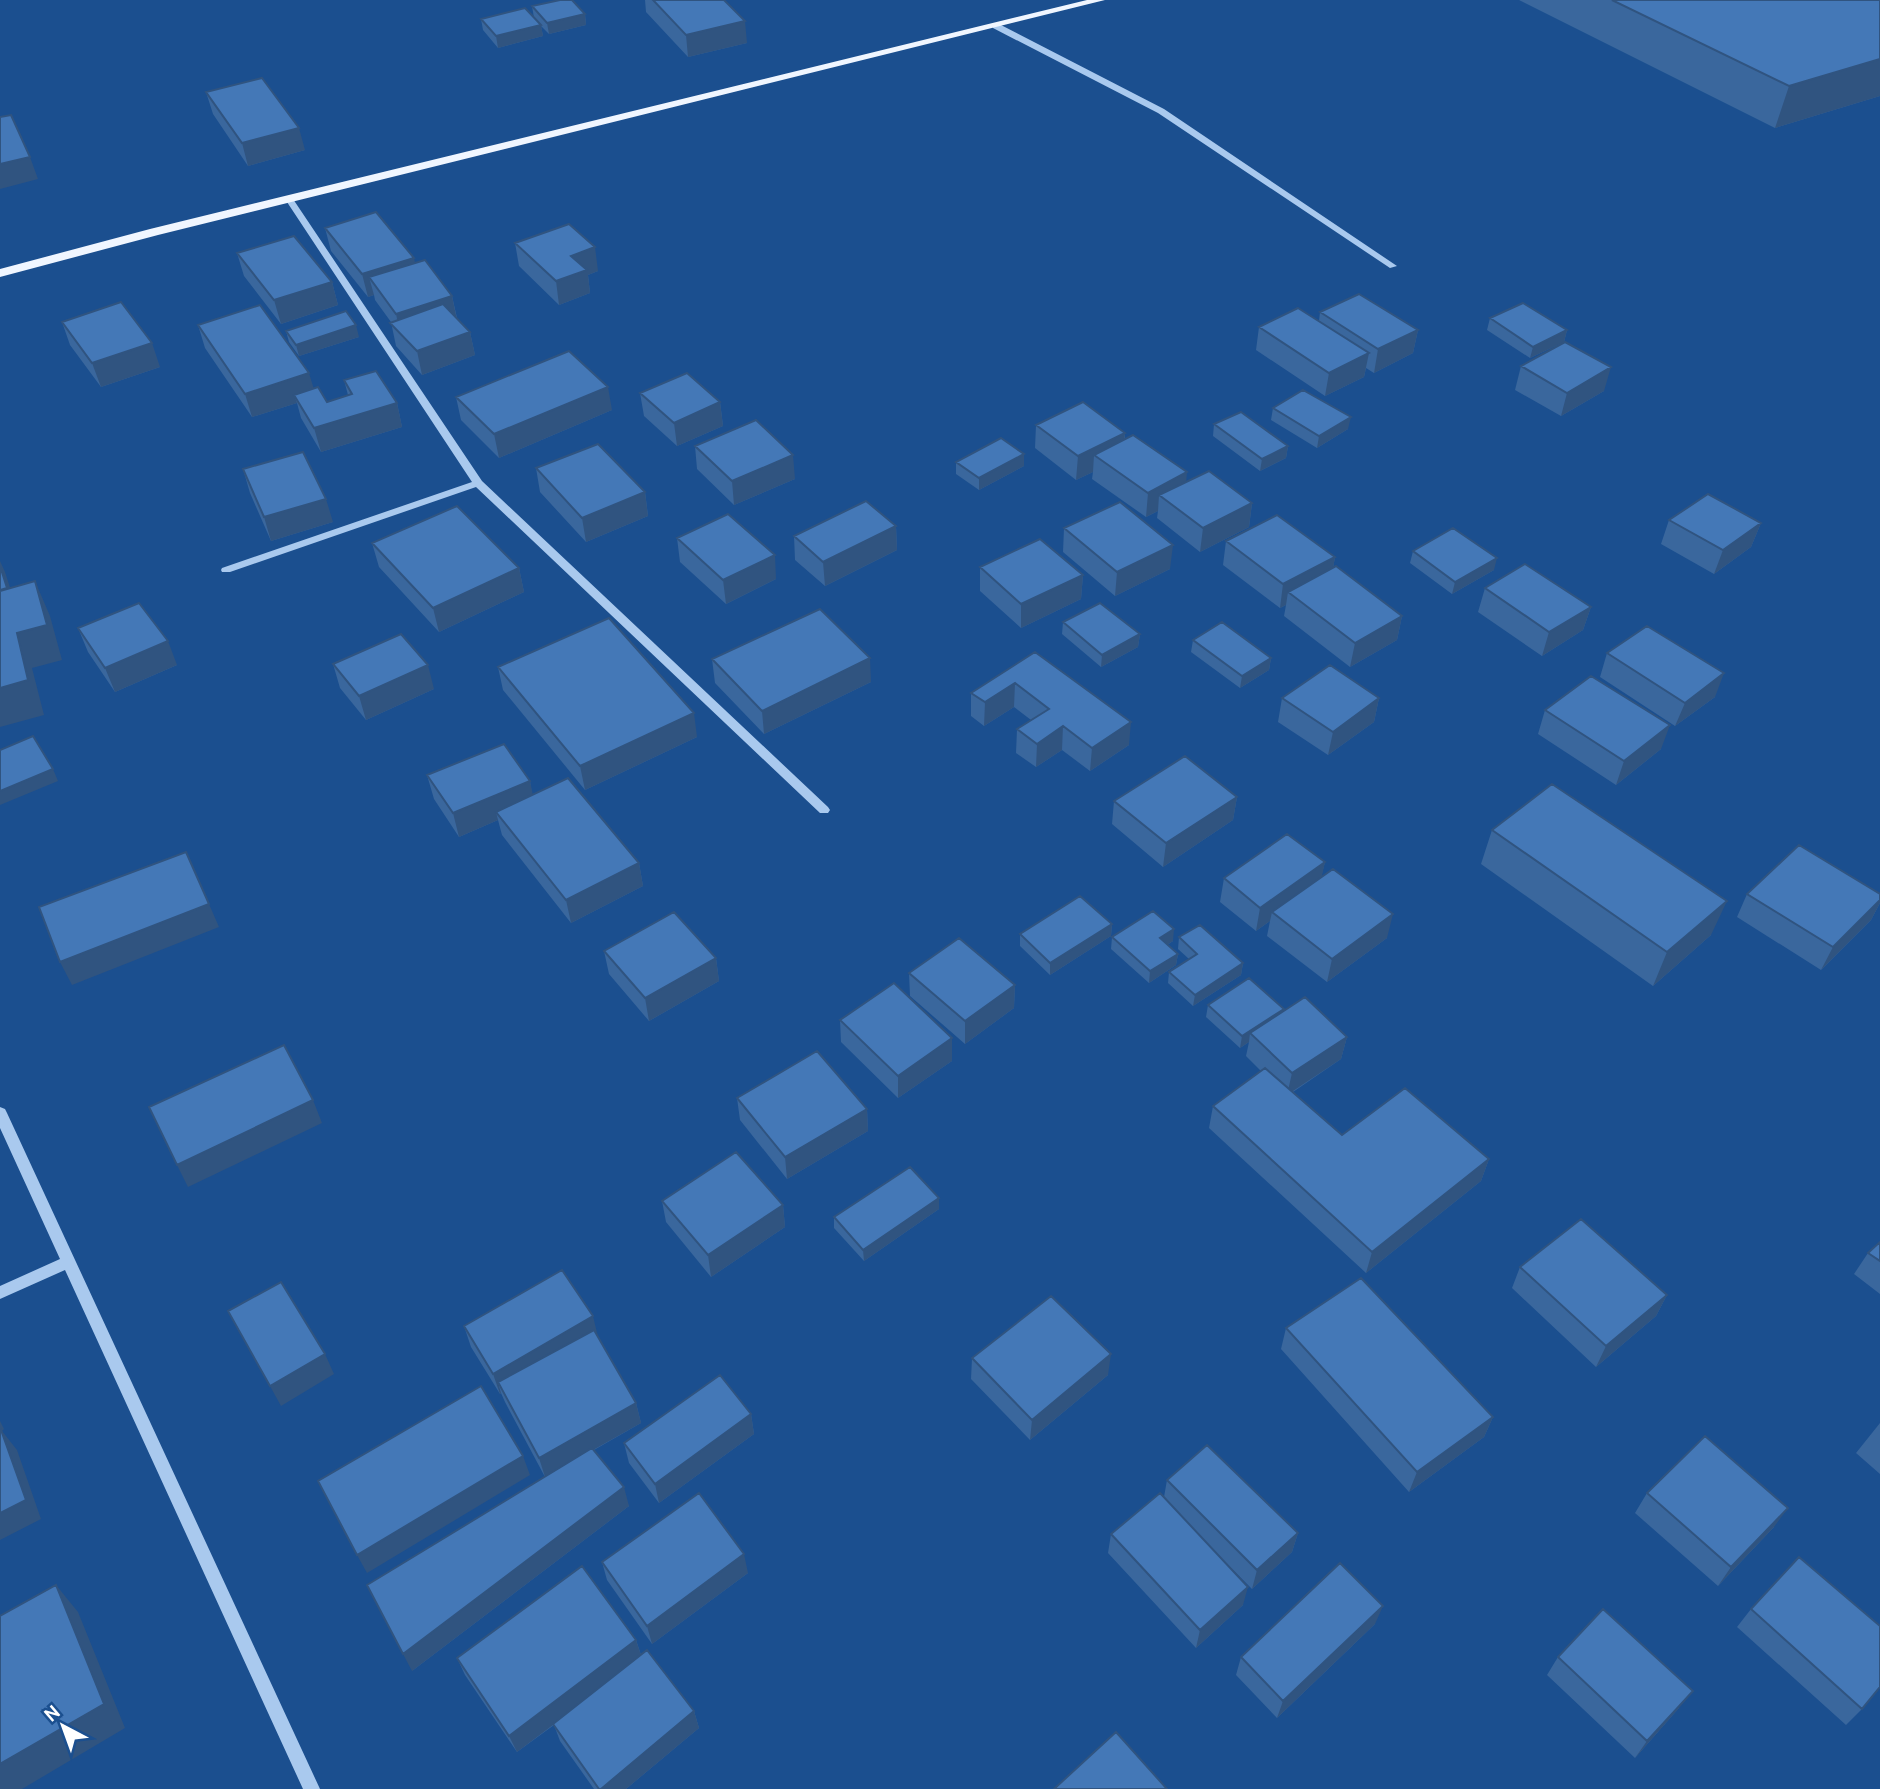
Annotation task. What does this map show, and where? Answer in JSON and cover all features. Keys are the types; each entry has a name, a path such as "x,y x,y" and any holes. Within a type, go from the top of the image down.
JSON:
{"main road":[{"path":"0,273 289,199 1100,0"}],"street":[{"path":"996,26 1161,111 1393,266"},
{"path":"289,199 478,483 824,810"},
{"path":"226,570 478,483"},
{"path":"0,1113 312,1789"},
{"path":"0,1293 69,1262"}],"building":[{"path":"572,0 585,14 547,23 532,6"},
{"path":"653,0 724,0 745,21 686,35"},
{"path":"1612,0 1880,0 1880,59 1789,86"},
{"path":"525,8 541,25 496,36 481,19"},
{"path":"262,78 299,128 242,143 206,92"},
{"path":"11,115 30,157 0,164 0,117"},
{"path":"376,212 414,258 362,274 325,228"},
{"path":"569,224 595,247 571,256 587,270 556,281 515,243"},
{"path":"294,236 332,282 274,300 237,253"},
{"path":"425,260 452,296 396,314 369,277"},
{"path":"1359,294 1418,330 1378,349 1320,312"},
{"path":"121,302 152,343 92,363 62,322"},
{"path":"1523,303 1567,330 1533,347 1490,318"},
{"path":"443,304 470,332 417,351 390,323"},
{"path":"260,305 309,373 245,394 198,325"},
{"path":"1298,308 1369,353 1329,373 1259,327"},
{"path":"346,311 356,325 296,345 286,331"},
{"path":"1565,342 1611,367 1567,393 1521,366"},
{"path":"569,351 608,387 494,434 456,397"},
{"path":"376,371 397,403 314,428 294,395 318,387 327,402 352,394 344,380"},
{"path":"687,373 720,402 674,423 640,393"},
{"path":"1303,390 1351,417 1319,436 1273,408"},
{"path":"1083,402 1125,433 1078,456 1036,425"},
{"path":"1241,412 1288,446 1262,459 1214,424"},
{"path":"756,420 793,455 732,481 695,446"},
{"path":"1133,435 1187,472 1148,493 1094,455"},
{"path":"1001,438 1024,454 979,478 956,462"},
{"path":"598,444 645,492 582,518 536,468"},
{"path":"303,452 326,499 264,517 243,469"},
{"path":"1209,471 1252,503 1203,528 1159,495"},
{"path":"1708,494 1761,523 1723,550 1669,520"},
{"path":"866,501 896,526 823,562 794,536"},
{"path":"1120,502 1173,545 1117,572 1064,528"},
{"path":"457,506 519,568 433,608 372,543"},
{"path":"728,514 775,555 723,580 677,538"},
{"path":"1277,515 1335,557 1283,584 1226,541"},
{"path":"1453,528 1497,558 1455,582 1413,551"},
{"path":"1040,539 1083,575 1021,604 980,567"},
{"path":"1525,564 1591,607 1549,632 1485,588"},
{"path":"0,566 7,588 0,590"},
{"path":"1336,566 1402,616 1355,643 1288,592"},
{"path":"35,581 47,625 17,633 28,680 0,688 0,591"},
{"path":"139,603 168,641 105,668 78,628"},
{"path":"1100,603 1140,634 1102,655 1063,622"},
{"path":"820,609 870,658 762,711 712,659"},
{"path":"609,618 694,713 580,766 498,667"},
{"path":"1222,622 1271,658 1242,676 1193,640"},
{"path":"1647,626 1724,673 1685,703 1607,653"},
{"path":"401,634 428,665 359,696 333,664"},
{"path":"1035,652 1131,722 1092,748 1063,726 1037,744 1017,729 1049,709 1015,683 985,702 971,693"},
{"path":"1330,665 1379,698 1333,732 1282,698"},
{"path":"1591,676 1670,725 1624,761 1545,710"},
{"path":"33,736 53,769 0,791 0,750"},
{"path":"504,744 530,781 453,813 427,775"},
{"path":"1185,756 1237,797 1166,843 1114,801"},
{"path":"568,778 639,863 566,900 496,812"},
{"path":"1552,784 1727,901 1667,952 1492,830"},
{"path":"1287,834 1325,862 1260,908 1224,878"},
{"path":"1799,845 1880,894 1880,900 1833,947 1747,894"},
{"path":"186,852 209,904 60,962 39,907"},
{"path":"1333,869 1393,914 1332,959 1272,912"},
{"path":"1080,896 1112,924 1050,963 1020,934"},
{"path":"1153,911 1174,929 1160,938 1178,954 1150,971 1112,937"},
{"path":"674,912 716,958 645,998 604,951"},
{"path":"1200,925 1243,963 1195,995 1169,972 1197,954 1179,937"},
{"path":"959,938 1015,985 965,1021 909,973"},
{"path":"1249,978 1284,1009 1242,1036 1208,1005"},
{"path":"894,983 952,1038 898,1076 840,1020"},
{"path":"1305,997 1347,1037 1292,1073 1250,1033"},
{"path":"284,1045 313,1100 177,1165 149,1107"},
{"path":"817,1051 867,1109 785,1157 737,1098"},
{"path":"1265,1068 1342,1135 1405,1088 1489,1159 1372,1252 1213,1106"},
{"path":"736,1152 783,1205 708,1255 662,1201"},
{"path":"910,1167 939,1198 863,1250 834,1217"},
{"path":"1581,1219 1667,1295 1606,1346 1520,1267"},
{"path":"1880,1242 1880,1261 1868,1253"},
{"path":"562,1270 593,1316 493,1374 464,1326"},
{"path":"1361,1278 1493,1417 1417,1472 1286,1328"},
{"path":"281,1282 325,1354 270,1386 228,1311"},
{"path":"1051,1296 1111,1354 1032,1420 972,1358"},
{"path":"594,1330 636,1403 539,1458 498,1382"},
{"path":"720,1375 751,1414 655,1484 624,1443"},
{"path":"481,1386 523,1456 357,1555 318,1481"},
{"path":"0,1431 26,1500 0,1513"},
{"path":"1705,1436 1788,1508 1731,1567 1647,1493"},
{"path":"1207,1445 1298,1533 1257,1570 1167,1480"},
{"path":"592,1448 624,1487 403,1654 367,1585"},
{"path":"699,1493 744,1554 647,1626 602,1562"},
{"path":"1160,1493 1248,1587 1200,1630 1111,1534"},
{"path":"1799,1557 1880,1626 1880,1687 1862,1709 1751,1609"},
{"path":"1340,1563 1383,1606 1283,1701 1241,1657"},
{"path":"582,1566 636,1640 509,1736 457,1658"},
{"path":"56,1585 104,1704 0,1764 0,1616"},
{"path":"1603,1609 1693,1691 1647,1741 1558,1657"},
{"path":"647,1650 694,1711 599,1789 553,1724"},
{"path":"1116,1732 1167,1789 1054,1789"}]}
